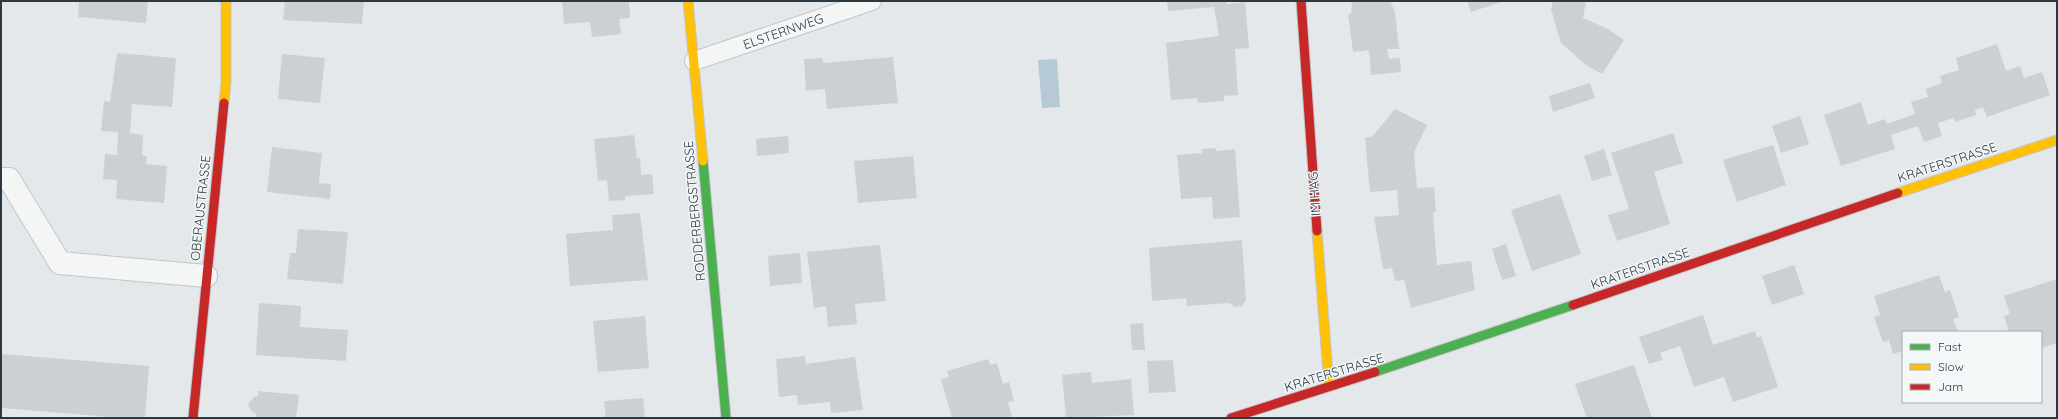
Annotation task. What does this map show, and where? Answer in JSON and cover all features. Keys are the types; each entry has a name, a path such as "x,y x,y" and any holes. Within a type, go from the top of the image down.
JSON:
{"street":[{"name":"OBERAUSTRASSE","path":"193,418 226,82 226,1"},
{"name":"RODDERBERGSTRASSE","path":"688,1 726,418"},
{"name":"IM HAG","path":"1301,1 1306,97 1329,386"},
{"name":"KRATERSTRASSE","path":"1243,416 1329,386 1436,353 1797,226 2057,140"},
{"path":"1,179 9,180 60,263 206,276"}],"lane":[{"name":"ELSTERNWEG","path":"694,61 872,1"}],"water":[{"path":"1057,59 1060,107 1042,108 1038,60"}],"building":[{"path":"79,1 148,1 146,23 78,17"},
{"path":"285,1 364,1 362,24 283,20"},
{"path":"562,1 629,1 630,18 619,19 621,34 592,37 590,22 564,24"},
{"path":"1167,1 1226,1 1226,4 1245,2 1249,48 1235,49 1238,95 1224,96 1224,101 1198,103 1197,98 1171,100 1166,43 1219,36 1214,7 1168,11"},
{"path":"1352,1 1390,1 1395,12 1399,49 1387,49 1389,59 1400,58 1401,72 1371,75 1369,50 1353,52 1348,14 1351,14"},
{"path":"1467,1 1504,1 1471,12"},
{"path":"1553,1 1586,1 1583,18 1608,29 1624,40 1602,74 1586,65 1561,43 1551,9"},
{"path":"1997,44 2006,71 2020,66 2024,78 2042,72 2050,95 1987,117 1983,107 1975,110 1976,115 1955,122 1954,118 1938,123 1942,136 1924,142 1918,126 1891,135 1895,149 1841,166 1824,115 1861,102 1868,125 1885,119 1887,124 1915,114 1911,102 1928,97 1926,89 1942,83 1940,76 1959,70 1956,58"},
{"path":"117,53 176,58 172,107 132,104 130,133 143,135 142,155 147,156 146,164 167,166 164,203 116,199 117,180 103,179 105,154 117,155 118,132 101,131 104,101 110,102"},
{"path":"282,54 325,58 320,103 278,99"},
{"path":"893,57 898,103 827,109 825,89 806,91 804,59 822,58 823,63"},
{"path":"1590,83 1595,98 1553,112 1549,96"},
{"path":"1395,109 1427,125 1414,152 1417,188 1434,187 1436,212 1433,213 1437,265 1471,261 1475,290 1411,308 1404,280 1395,281 1392,268 1383,269 1374,217 1399,215 1397,190 1370,192 1365,138 1373,136"},
{"path":"1800,116 1809,144 1781,153 1772,126"},
{"path":"1673,133 1683,163 1654,172 1670,224 1617,241 1608,215 1629,209 1611,153"},
{"path":"634,135 637,158 640,158 641,175 652,174 654,194 625,196 625,200 609,201 607,180 598,181 594,139"},
{"path":"788,136 789,153 757,156 756,139"},
{"path":"1773,145 1786,185 1737,202 1723,160"},
{"path":"272,147 322,153 319,183 331,184 330,199 267,192"},
{"path":"1216,148 1216,151 1235,149 1240,217 1213,219 1212,197 1181,199 1177,155 1202,153 1202,149"},
{"path":"1604,149 1612,175 1592,181 1584,156"},
{"path":"913,156 917,198 858,203 854,161"},
{"path":"1560,194 1581,254 1532,271 1511,210"},
{"path":"640,213 648,280 570,286 566,234 613,230 612,215"},
{"path":"298,229 348,232 343,284 287,279 290,253 296,253"},
{"path":"1242,240 1246,300 1242,306 1235,307 1229,303 1187,306 1186,298 1152,301 1149,248"},
{"path":"1506,244 1516,276 1502,280 1492,249"},
{"path":"880,245 886,301 855,304 857,324 828,327 826,306 814,308 807,252"},
{"path":"800,253 802,283 770,286 768,256"},
{"path":"1794,265 1804,294 1772,305 1762,276"},
{"path":"1939,275 1945,292 1950,290 1959,317 1953,319 1958,331 1902,331 1902,351 1893,354 1889,340 1883,342 1874,317 1880,315 1874,296"},
{"path":"2057,279 2057,343 2042,348 2042,331 2009,331 2004,316 2010,314 2004,296"},
{"path":"259,303 301,306 300,327 348,330 346,361 256,355"},
{"path":"1703,315 1713,345 1755,331 1757,338 1761,336 1778,387 1733,402 1724,377 1694,387 1680,346 1660,353 1663,360 1649,364 1639,337"},
{"path":"645,316 649,368 598,372 593,321"},
{"path":"1143,323 1145,350 1132,350 1130,324"},
{"path":"1,354 149,366 145,418 121,418 1,408"},
{"path":"805,356 806,364 855,357 863,410 831,413 830,402 798,405 797,395 779,397 776,359"},
{"path":"988,359 990,365 997,363 1003,384 1009,382 1014,401 1008,402 1012,416 1003,418 952,418 941,379 949,377 947,371"},
{"path":"1173,360 1176,392 1149,393 1147,361"},
{"path":"1634,365 1652,418 1587,418 1575,384"},
{"path":"1091,372 1092,383 1131,379 1134,415 1066,418 1062,375"},
{"path":"258,391 299,395 296,418 256,418 256,414 251,411 248,404 255,396 258,396"},
{"path":"643,398 645,418 606,418 604,401"}],"traffic: fast":[{"path":"703,161 726,418"},
{"path":"1375,372 1573,305"}],"traffic: slow":[{"path":"224,103 226,82 226,1"},
{"path":"688,1 703,161"},
{"path":"1898,193 2057,140"},
{"path":"1317,231 1329,386"}],"traffic: jam":[{"path":"1301,1 1317,231"},
{"path":"193,418 224,103"},
{"path":"1573,305 1898,193"},
{"path":"1231,418 1375,372"}]}
